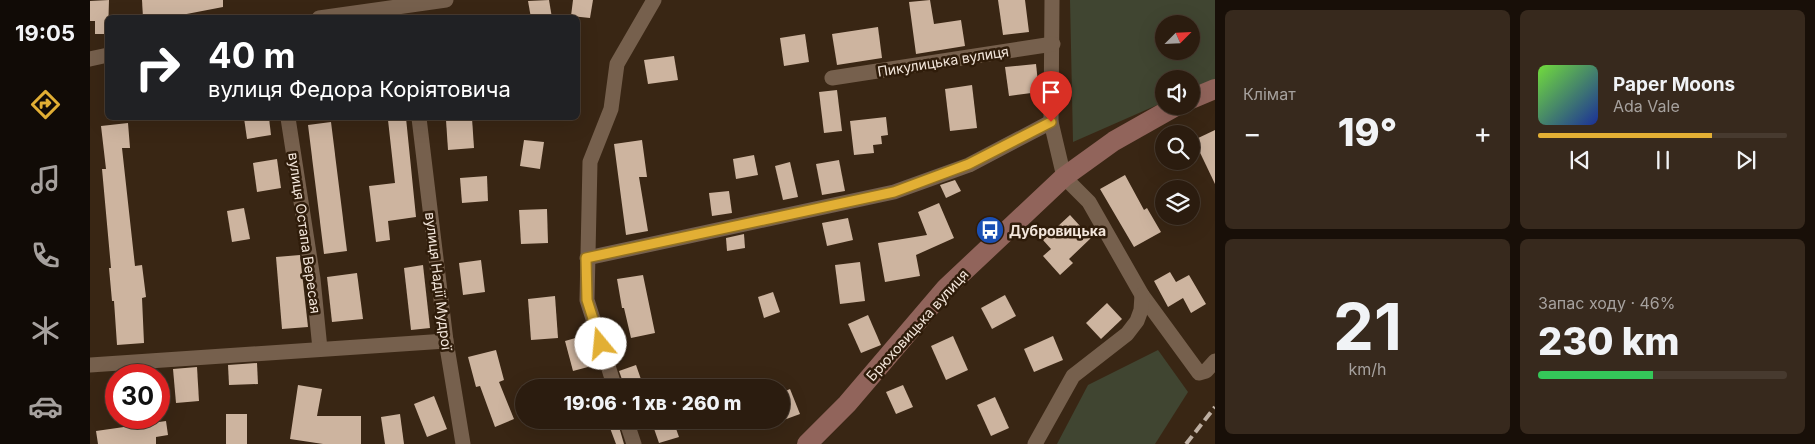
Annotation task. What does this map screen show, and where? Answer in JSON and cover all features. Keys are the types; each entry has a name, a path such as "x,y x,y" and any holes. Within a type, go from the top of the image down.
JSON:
{"main road":[{"path":"1200,95 1215,89"},
{"name":"Брюховицька вулиця","path":"806,444 847,404 946,288 1064,177 1114,140 1160,115"}],"street":[{"path":"363,15 406,12 446,0"},
{"path":"612,379 587,300 586,258 590,162 611,110 617,64 654,0"},
{"path":"1052,0 1051,122 1064,177 1089,202 1142,296 1199,373 1206,371 1215,361"},
{"name":"Пикулицька вулиця","path":"832,78 1053,44"},
{"path":"90,59 105,56"},
{"name":"вулиця Остапа Вересая","path":"288,120 313,279 320,349"},
{"name":"вулиця Надії Мудрої","path":"419,120 446,342 463,444"},
{"path":"586,258 894,192 969,164 1051,122"},
{"path":"1035,444 1073,376 1127,334 1137,320 1141,310 1142,296"},
{"path":"90,365 446,342"},
{"path":"629,429 634,444"}],"green space":[{"path":"1070,0 1215,0 1215,79 1200,85 1200,70 1155,70 1155,106 1073,142"},
{"path":"1158,350 1188,392 1155,444 1057,444 1088,385"}],"building":[{"path":"109,0 109,15 105,15 105,34 95,34 95,21 90,21 90,1"},
{"path":"142,0 223,0 223,7 181,15 143,15"},
{"path":"549,0 552,15 530,15 528,1"},
{"path":"573,0 593,0 590,18 571,15"},
{"path":"930,0 934,24 961,20 965,46 916,54 909,2"},
{"path":"998,0 1025,0 1029,32 1003,35"},
{"path":"878,27 882,58 837,65 832,34"},
{"path":"805,34 809,62 784,66 780,38"},
{"path":"674,56 678,80 648,84 644,60"},
{"path":"1036,64 1039,92 1009,96 1005,67"},
{"path":"972,85 977,128 950,131 945,89"},
{"path":"837,90 842,131 824,133 819,92"},
{"path":"886,117 888,135 881,136 882,144 873,145 874,153 854,155 850,121"},
{"path":"244,120 269,120 271,135 247,139"},
{"path":"388,120 406,120 416,217 388,221 390,240 376,242 369,186 395,183"},
{"path":"446,120 472,120 474,148 448,150"},
{"path":"331,122 347,251 324,254 308,125"},
{"path":"128,123 130,148 122,148 135,266 142,265 146,297 142,298 144,343 117,345 114,301 112,301 109,268 111,268 102,169 106,169 101,126"},
{"path":"1215,130 1215,184 1200,153 1200,137"},
{"path":"524,140 544,142 540,169 520,166"},
{"path":"642,140 647,177 639,177 648,231 626,235 614,144"},
{"path":"754,155 758,175 736,179 733,159"},
{"path":"277,159 281,188 257,192 253,163"},
{"path":"839,160 845,191 822,195 816,164"},
{"path":"790,162 798,197 783,200 775,166"},
{"path":"1125,175 1144,210 1147,208 1155,225 1161,232 1134,247 1100,189"},
{"path":"487,176 488,201 462,203 460,178"},
{"path":"955,180 961,191 946,198 940,185"},
{"path":"729,191 732,213 712,216 709,193"},
{"path":"939,203 954,238 916,255 920,276 885,282 878,243 927,235 918,212"},
{"path":"244,208 250,239 232,242 227,211"},
{"path":"547,209 548,243 521,244 519,210"},
{"path":"1070,215 1091,238 1069,259 1073,263 1060,275 1043,256 1051,249 1043,240"},
{"path":"848,218 853,240 827,246 822,223"},
{"path":"744,234 745,248 727,251 726,238"},
{"path":"300,255 308,327 282,329 276,257"},
{"path":"481,260 485,292 463,295 459,263"},
{"path":"860,262 865,301 840,304 835,265"},
{"path":"423,265 430,328 411,330 404,268"},
{"path":"1170,272 1176,282 1189,275 1206,304 1191,313 1183,298 1168,307 1154,281"},
{"path":"357,273 363,319 332,322 327,277"},
{"path":"643,275 655,333 631,338 624,308 622,308 617,279"},
{"path":"773,292 780,312 764,318 758,297"},
{"path":"1005,295 1016,316 992,329 981,308"},
{"path":"555,296 558,338 531,340 528,299"},
{"path":"1107,303 1122,319 1101,339 1086,323"},
{"path":"868,315 881,345 861,353 848,324"},
{"path":"953,336 968,370 946,380 931,346"},
{"path":"1053,336 1063,360 1034,372 1024,349"},
{"path":"579,337 588,367 573,371 565,341"},
{"path":"496,350 504,380 499,382 514,419 495,427 480,386 476,387 468,357"},
{"path":"257,363 258,384 229,385 228,365"},
{"path":"636,365 641,379 622,379 619,371"},
{"path":"197,367 199,401 176,403 173,369"},
{"path":"298,385 322,389 317,416 361,416 361,444 323,444 290,439"},
{"path":"903,385 913,407 896,414 886,392"},
{"path":"790,389 800,414 790,418"},
{"path":"434,396 447,429 427,437 414,404"},
{"path":"995,397 1009,428 991,436 977,405"},
{"path":"226,414 247,414 247,444 226,444"},
{"path":"400,414 404,444 385,444 381,417"},
{"path":"110,429 167,429 168,435 156,437 156,444 98,444 96,431"},
{"path":"610,429 620,429 624,444 616,444"},
{"path":"654,429 676,429 679,437 659,443"}],"railway":[{"path":"1186,444 1215,407"}],"place":[{"name":"Дубровицька","path":"990,230"}],"route":[{"path":"601,344 587,300 586,258 894,192 969,164 1051,122"}]}
